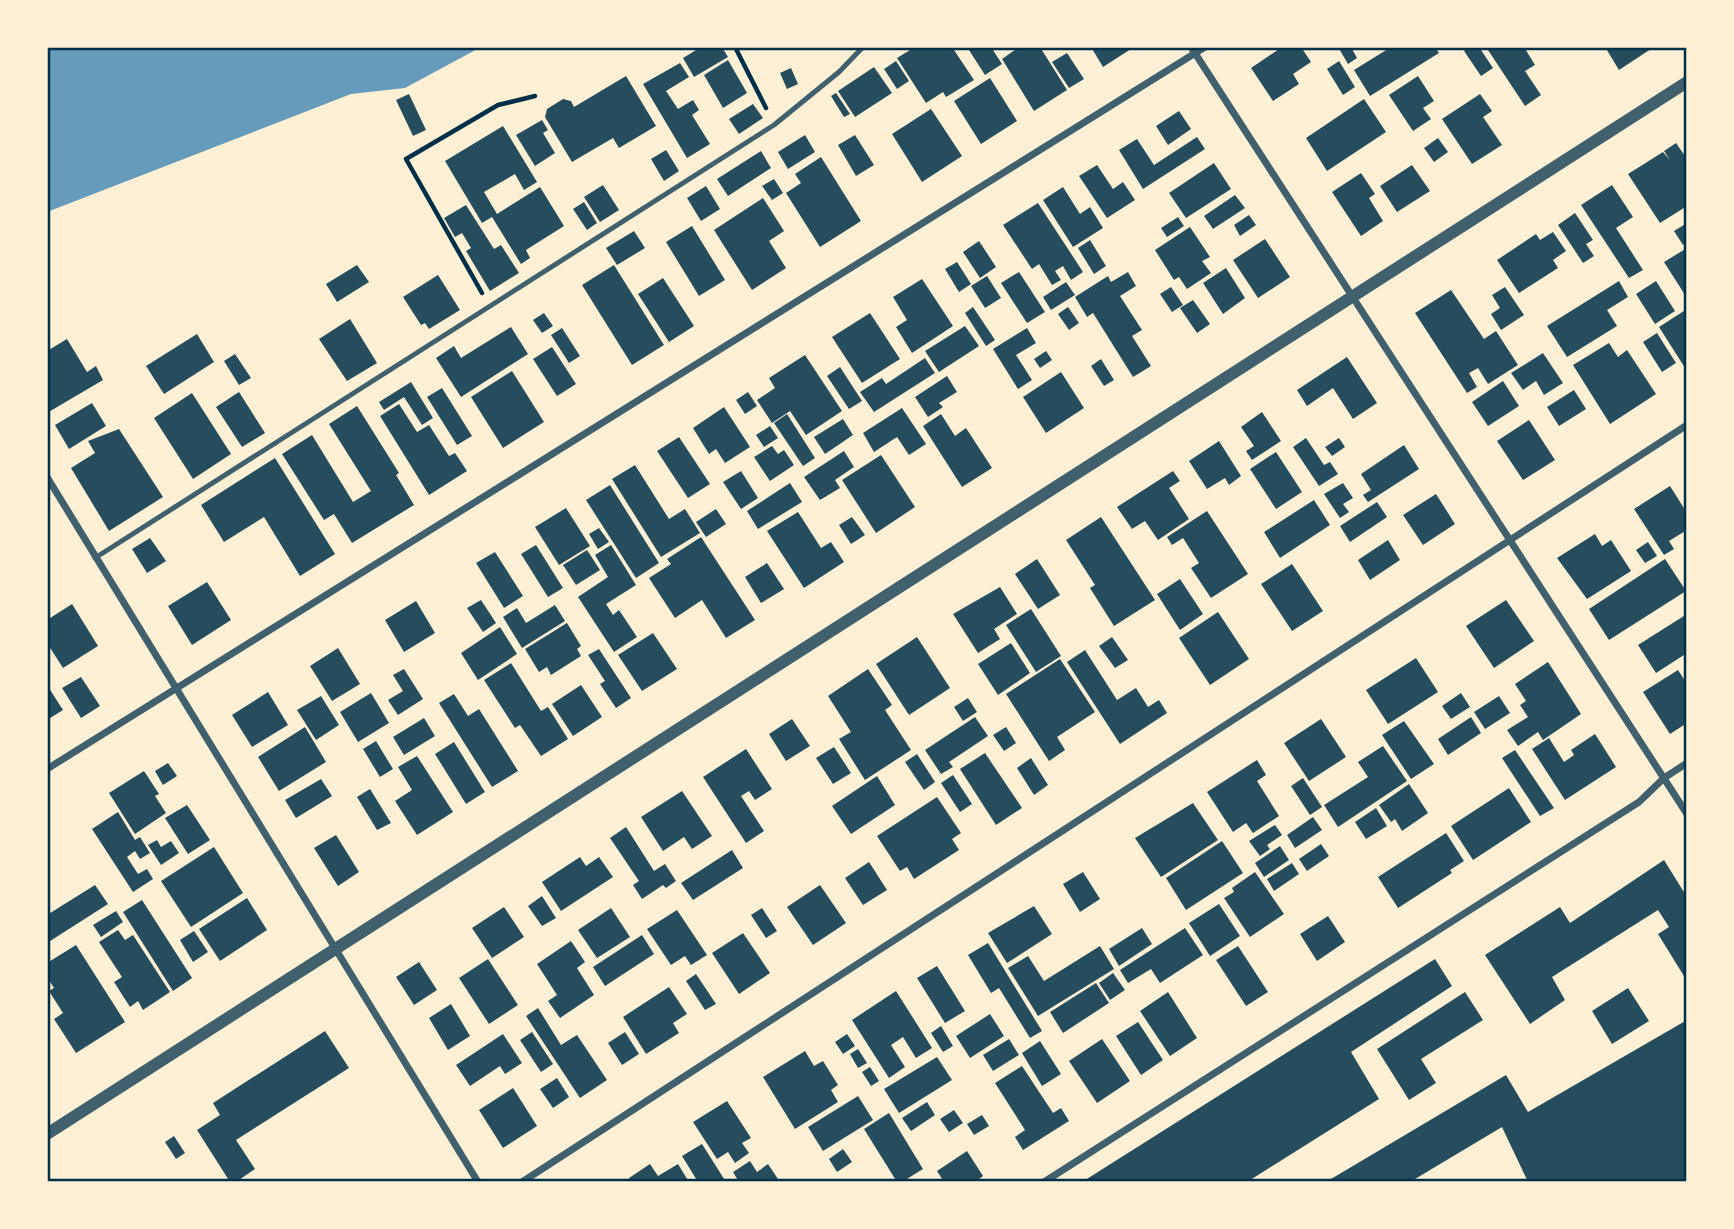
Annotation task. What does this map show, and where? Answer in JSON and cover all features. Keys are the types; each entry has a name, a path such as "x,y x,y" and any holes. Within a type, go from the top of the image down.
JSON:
{"street":[{"path":"47,769 1193,51 1205,47"},
{"path":"1193,51 1687,814"},
{"path":"47,1134 1687,82"},
{"path":"522,1182 1687,425"},
{"path":"47,477 478,1182"},
{"path":"1044,1182 1639,802 1664,778 1687,763"}],"lane":[{"path":"95,558 774,125 838,72 863,47"}],"path":[{"path":"735,47 774,125"},
{"path":"490,306 406,159 498,105 535,96"}],"water":[{"path":"47,47 481,47 405,88 351,94 47,212"}],"building":[{"path":"701,47 722,47 728,57 694,77 683,58"},
{"path":"915,47 952,47 974,80 946,97 943,92 926,103 897,58"},
{"path":"967,47 991,47 1002,64 985,75"},
{"path":"1019,47 1040,47 1067,90 1034,111 1002,59"},
{"path":"1091,47 1134,47 1103,67"},
{"path":"1282,47 1301,47 1311,62 1293,74 1299,84 1273,101 1251,68"},
{"path":"1338,47 1351,47 1357,58 1348,64"},
{"path":"1391,47 1435,47 1439,53 1370,96 1354,70"},
{"path":"1469,47 1479,47 1493,68 1481,76 1464,51"},
{"path":"1486,47 1524,47 1535,65 1525,71 1541,95 1525,106"},
{"path":"1605,47 1654,47 1619,70"},
{"path":"1067,53 1084,79 1069,88 1052,62"},
{"path":"728,60 747,93 723,108 704,75"},
{"path":"896,61 909,81 897,89 884,69"},
{"path":"1339,61 1355,87 1343,95 1327,69"},
{"path":"680,63 689,77 666,91 678,109 693,100 699,110 692,115 710,144 687,158 643,84"},
{"path":"874,67 892,93 855,117 838,91"},
{"path":"791,68 798,84 787,89 780,73"},
{"path":"626,76 656,126 619,148 613,138 572,162 545,117 547,109 563,99 571,101 574,107"},
{"path":"1418,76 1434,101 1423,108 1431,119 1413,131 1389,95"},
{"path":"990,78 1017,121 981,144 954,101"},
{"path":"836,93 850,114 844,117 831,96"},
{"path":"409,94 426,130 413,136 396,100"},
{"path":"1480,94 1492,111 1483,117 1502,145 1472,164 1442,119"},
{"path":"1364,99 1386,132 1327,171 1306,138"},
{"path":"753,104 763,118 739,134 729,119"},
{"path":"931,109 962,156 922,182 892,134"},
{"path":"1179,111 1191,129 1168,145 1156,126"},
{"path":"542,120 548,130 543,133 555,153 535,166 516,135"},
{"path":"503,126 537,182 524,190 515,174 484,192 497,214 540,187 564,226 526,250 530,258 521,264 492,217 482,223 445,161"},
{"path":"805,135 815,152 788,169 778,152"},
{"path":"855,135 874,165 856,176 838,145"},
{"path":"1197,137 1205,149 1143,189 1119,150 1137,139 1154,165"},
{"path":"1438,138 1448,152 1434,162 1424,148"},
{"path":"1676,143 1687,159 1687,206 1660,223 1628,174 1663,152 1670,160 1664,151"},
{"path":"666,150 679,171 664,181 651,159"},
{"path":"761,151 771,168 728,196 717,179"},
{"path":"821,157 861,221 820,247 786,193 801,183 795,174"},
{"path":"1214,163 1231,189 1186,218 1169,193"},
{"path":"1097,165 1113,189 1123,182 1135,200 1107,218 1079,176"},
{"path":"1412,165 1430,191 1397,212 1380,186"},
{"path":"1361,173 1375,194 1369,198 1383,221 1361,236 1332,192"},
{"path":"774,179 783,193 772,200 762,186"},
{"path":"603,185 619,210 600,222 584,197"},
{"path":"1612,185 1633,217 1616,228 1643,270 1629,278 1581,205"},
{"path":"706,186 720,209 701,221 687,198"},
{"path":"1063,187 1080,214 1090,207 1103,228 1073,247 1043,200"},
{"path":"1235,195 1245,208 1213,229 1204,216"},
{"path":"763,198 784,231 769,241 786,268 752,290 714,230"},
{"path":"584,202 597,223 587,230 573,209"},
{"path":"1038,203 1083,272 1071,280 1063,266 1055,271 1061,280 1052,285 1039,264 1032,269 1003,225"},
{"path":"466,205 494,249 501,245 519,273 490,291 466,251 471,248 462,233 455,237 444,218"},
{"path":"1575,213 1593,240 1586,244 1594,256 1583,263 1558,225"},
{"path":"1249,215 1256,225 1240,236 1234,225"},
{"path":"1178,217 1184,226 1167,237 1161,228"},
{"path":"1687,223 1687,242 1683,245 1674,231"},
{"path":"692,226 725,280 699,296 666,242"},
{"path":"1190,227 1210,257 1202,261 1211,273 1187,289 1179,277 1174,280 1155,250"},
{"path":"634,231 645,248 617,265 606,248"},
{"path":"1553,232 1566,251 1553,260 1558,268 1519,293 1497,260 1536,234 1540,240"},
{"path":"1265,239 1290,277 1258,298 1233,260"},
{"path":"1090,240 1106,266 1094,274 1078,248"},
{"path":"979,241 996,267 980,278 963,252"},
{"path":"1687,248 1687,294 1685,295 1664,262"},
{"path":"957,262 971,284 959,292 945,269"},
{"path":"357,265 369,282 337,302 326,284"},
{"path":"614,265 664,345 632,365 582,285"},
{"path":"1226,268 1245,298 1223,314 1203,283"},
{"path":"1019,272 1045,312 1027,323 1001,283"},
{"path":"1128,272 1136,286 1120,296 1142,330 1132,336 1151,366 1133,377 1093,313 1087,317 1075,297 1108,276 1111,282"},
{"path":"438,275 460,310 429,329 425,323 421,325 403,297"},
{"path":"987,276 1001,298 985,308 971,286"},
{"path":"663,278 694,326 669,342 638,294"},
{"path":"922,279 953,326 912,353 896,327 907,320 893,297"},
{"path":"1619,281 1628,297 1607,310 1617,326 1567,357 1547,326"},
{"path":"1656,281 1675,311 1655,324 1636,294"},
{"path":"1066,282 1075,295 1051,310 1043,297"},
{"path":"1171,287 1183,305 1172,312 1160,294"},
{"path":"1505,287 1524,315 1501,330 1491,314 1500,308 1492,295"},
{"path":"1451,290 1484,339 1496,331 1518,365 1488,384 1478,368 1469,373 1477,387 1467,393 1415,313"},
{"path":"1193,300 1210,324 1197,333 1180,308"},
{"path":"973,307 995,340 986,346 965,313"},
{"path":"1068,307 1079,323 1069,330 1058,314"},
{"path":"1687,309 1687,371 1659,327"},
{"path":"544,313 553,326 542,333 533,320"},
{"path":"870,313 900,359 862,383 832,337"},
{"path":"350,319 377,363 347,381 319,339"},
{"path":"965,326 979,346 939,372 925,351"},
{"path":"511,327 528,354 461,397 436,358 454,346 461,358"},
{"path":"562,328 580,356 569,363 551,335"},
{"path":"1027,328 1036,343 1016,355 1032,380 1018,389 993,349"},
{"path":"1657,333 1676,363 1662,372 1643,342"},
{"path":"197,334 214,362 164,394 146,366"},
{"path":"67,339 87,372 96,366 103,380 47,413 47,351"},
{"path":"1609,343 1618,357 1627,350 1656,394 1610,424 1573,365"},
{"path":"552,347 576,384 557,396 533,359"},
{"path":"1046,351 1052,360 1040,368 1034,359"},
{"path":"1543,353 1563,383 1544,395 1536,381 1523,390 1511,373"},
{"path":"235,354 251,378 239,385 224,361"},
{"path":"805,355 842,411 806,435 790,411 772,423 757,400 775,388 769,378"},
{"path":"1347,357 1377,403 1353,419 1333,388 1307,406 1297,390"},
{"path":"925,358 935,373 874,412 860,392 882,378 886,384"},
{"path":"1101,359 1114,380 1104,386 1091,366"},
{"path":"840,367 862,401 849,409 827,376"},
{"path":"512,371 544,422 503,448 471,397"},
{"path":"1061,372 1084,408 1046,433 1023,397"},
{"path":"947,376 957,392 939,403 943,407 928,417 915,397"},
{"path":"1503,381 1519,406 1488,426 1472,402"},
{"path":"411,382 433,418 422,425 404,397 384,410 379,402"},
{"path":"442,388 472,436 457,445 427,397"},
{"path":"1574,390 1586,409 1559,426 1547,407"},
{"path":"239,392 265,433 242,447 216,407"},
{"path":"748,392 757,406 745,414 736,400"},
{"path":"192,393 231,454 193,479 154,418"},
{"path":"92,403 106,426 69,449 55,425"},
{"path":"399,404 417,432 429,425 449,456 455,453 467,471 429,495 380,416"},
{"path":"357,406 399,473 396,475 414,505 352,543 334,514 324,520 282,454 312,435 353,502 371,491 329,424"},
{"path":"724,407 750,447 725,463 716,449 709,454 693,428"},
{"path":"902,408 926,444 909,455 897,437 874,452 863,433"},
{"path":"1262,412 1281,441 1252,460 1246,451 1254,446 1241,427"},
{"path":"787,414 815,458 803,466 774,423"},
{"path":"941,414 955,436 966,428 992,468 962,487 923,426"},
{"path":"843,419 853,435 825,454 814,437"},
{"path":"1529,420 1555,460 1523,480 1497,441"},
{"path":"770,426 778,438 764,447 756,435"},
{"path":"119,429 163,497 109,531 71,468 95,453 88,441"},
{"path":"679,437 710,484 688,498 657,451"},
{"path":"1306,438 1324,465 1330,462 1338,474 1319,486 1293,447"},
{"path":"1339,438 1345,447 1332,456 1325,447"},
{"path":"1219,441 1241,476 1229,485 1225,478 1207,489 1189,461"},
{"path":"1404,445 1419,469 1368,502 1363,495 1371,490 1361,474"},
{"path":"772,446 778,454 784,450 794,465 770,481 754,457"},
{"path":"844,451 854,467 835,480 840,488 820,500 804,477"},
{"path":"1276,452 1302,492 1276,509 1250,469"},
{"path":"881,455 915,507 876,533 842,480"},
{"path":"275,458 335,554 300,576 264,517 224,542 201,505"},
{"path":"635,465 669,519 685,509 700,533 661,557 612,479"},
{"path":"741,471 758,498 741,509 723,482"},
{"path":"1173,471 1180,481 1169,488 1189,519 1158,540 1145,521 1132,529 1117,507"},
{"path":"790,483 802,502 758,529 747,511"},
{"path":"1343,483 1353,498 1343,504 1349,512 1340,518 1324,494"},
{"path":"610,485 659,563 636,578 586,500"},
{"path":"1670,486 1687,513 1687,530 1669,541 1674,549 1664,555 1634,509"},
{"path":"1436,494 1455,524 1423,545 1403,515"},
{"path":"1314,500 1330,525 1280,558 1264,532"},
{"path":"1377,502 1387,517 1350,542 1340,526"},
{"path":"566,508 590,546 559,565 535,527"},
{"path":"716,509 726,524 706,537 696,522"},
{"path":"1207,511 1248,574 1211,598 1191,568 1199,563 1183,538 1172,545 1167,537"},
{"path":"798,512 821,548 831,542 844,562 804,588 767,531"},
{"path":"852,517 865,535 851,544 839,525"},
{"path":"1101,517 1155,600 1114,626 1090,588 1095,585 1066,540"},
{"path":"599,528 609,542 598,549 589,534"},
{"path":"1595,534 1602,546 1611,540 1631,571 1587,599 1557,558"},
{"path":"701,537 755,620 726,638 702,600 675,618 649,578 671,564 667,559"},
{"path":"150,538 166,561 147,573 132,549"},
{"path":"1388,540 1400,560 1370,580 1358,560"},
{"path":"1648,542 1657,556 1645,563 1636,550"},
{"path":"536,545 563,588 548,597 521,554"},
{"path":"611,545 636,585 606,604 613,615 619,610 637,637 614,652 578,597 608,577 595,555"},
{"path":"587,550 600,570 576,585 563,565"},
{"path":"495,552 523,596 504,608 476,563"},
{"path":"1037,559 1060,595 1038,609 1015,574"},
{"path":"1665,559 1686,591 1609,640 1589,609"},
{"path":"767,563 784,589 761,603 745,577"},
{"path":"1292,564 1323,611 1292,631 1261,584"},
{"path":"1180,579 1203,614 1180,630 1157,594"},
{"path":"207,582 231,620 192,645 168,606"},
{"path":"1000,587 1017,614 994,629 1000,639 978,653 953,614"},
{"path":"481,600 496,623 483,632 467,608"},
{"path":"1506,600 1534,641 1494,668 1466,626"},
{"path":"416,601 435,633 404,652 385,620"},
{"path":"72,604 98,646 63,668 47,643 47,620"},
{"path":"555,605 565,621 522,648 503,617 517,608 526,623"},
{"path":"1031,609 1061,656 1036,672 1006,625"},
{"path":"1218,612 1249,659 1210,685 1179,638"},
{"path":"1687,614 1687,653 1656,673 1638,645"},
{"path":"567,623 581,646 577,649 581,656 551,675 547,667 539,672 525,649"},
{"path":"500,627 517,654 478,680 461,653"},
{"path":"653,633 677,669 642,691 618,655"},
{"path":"917,637 950,688 909,715 876,664"},
{"path":"1112,637 1128,660 1115,668 1099,646"},
{"path":"1011,643 1030,673 998,695 978,664"},
{"path":"338,648 360,684 332,701 310,666"},
{"path":"599,649 631,698 616,708 600,684 605,681 588,655"},
{"path":"1085,650 1117,700 1136,688 1148,707 1159,700 1167,713 1120,744 1067,662"},
{"path":"1416,658 1438,692 1388,724 1366,690"},
{"path":"1060,659 1095,712 1057,737 1065,750 1049,761 1006,694"},
{"path":"1548,662 1581,714 1543,740 1538,732 1518,746 1507,730 1528,717 1520,705 1526,701 1515,684"},
{"path":"511,663 541,711 548,707 568,739 541,756 520,725 515,728 484,680"},
{"path":"404,669 423,699 398,715 388,700 403,691 393,675"},
{"path":"868,669 892,705 885,710 911,750 865,780 839,739 851,732 828,696"},
{"path":"1678,670 1687,684 1687,723 1670,734 1643,692"},
{"path":"81,677 100,706 81,718 62,688"},
{"path":"47,685 63,710 47,720"},
{"path":"581,685 602,717 573,736 552,704"},
{"path":"268,692 288,725 252,747 232,715"},
{"path":"371,693 389,723 358,742 340,712"},
{"path":"1461,693 1470,707 1451,719 1442,706"},
{"path":"454,694 468,716 479,709 518,771 492,787 439,703"},
{"path":"321,696 339,725 316,740 297,710"},
{"path":"1499,696 1510,713 1485,729 1474,712"},
{"path":"968,698 977,712 963,721 954,707"},
{"path":"975,717 988,736 949,762 953,767 941,774 925,750"},
{"path":"1471,717 1481,733 1448,755 1438,739"},
{"path":"424,718 435,736 404,755 393,737"},
{"path":"792,719 810,746 786,761 769,734"},
{"path":"1321,719 1346,757 1309,781 1284,743"},
{"path":"1404,721 1434,764 1411,779 1382,735"},
{"path":"305,727 326,762 279,791 258,757"},
{"path":"1006,727 1016,743 1004,751 993,735"},
{"path":"1595,734 1616,767 1565,800 1532,749 1549,738 1564,762 1574,755 1571,750"},
{"path":"376,741 393,769 380,777 363,749"},
{"path":"454,742 485,792 466,804 435,754"},
{"path":"1383,746 1407,781 1338,827 1324,805 1368,777 1358,762"},
{"path":"834,747 851,773 833,784 816,758"},
{"path":"746,749 772,789 755,800 749,791 741,796 764,831 746,843 703,777"},
{"path":"1515,750 1554,808 1540,816 1502,758"},
{"path":"985,753 1022,808 996,825 960,769"},
{"path":"917,754 935,782 924,790 905,762"},
{"path":"417,756 453,812 417,835 395,801 412,790 398,767"},
{"path":"1031,758 1048,785 1034,795 1017,768"},
{"path":"1257,760 1266,775 1257,781 1279,816 1253,833 1246,823 1233,832 1207,792"},
{"path":"168,763 177,776 163,785 155,771"},
{"path":"144,771 159,794 155,796 166,813 135,834 109,793"},
{"path":"953,775 972,804 960,812 941,783"},
{"path":"877,776 895,805 851,834 832,806"},
{"path":"1303,778 1322,807 1310,815 1291,786"},
{"path":"321,779 332,796 296,818 285,800"},
{"path":"1409,784 1428,813 1402,831 1395,819 1391,822 1379,805"},
{"path":"1509,788 1531,822 1473,860 1451,826"},
{"path":"370,789 391,823 377,830 357,797"},
{"path":"682,791 712,836 692,849 684,837 663,851 641,817"},
{"path":"937,797 961,833 952,839 959,850 914,879 907,867 900,871 877,836"},
{"path":"1193,803 1218,840 1161,877 1135,838"},
{"path":"187,805 210,840 188,854 165,818"},
{"path":"1376,808 1387,826 1366,839 1355,822"},
{"path":"118,812 135,840 140,837 150,853 140,859 135,851 127,857 138,874 147,869 153,879 133,892 92,829"},
{"path":"1313,817 1322,830 1295,848 1287,835"},
{"path":"1275,825 1282,835 1267,845 1270,849 1260,856 1249,841"},
{"path":"626,827 654,871 665,864 676,881 666,888 663,885 642,899 633,885 639,881 610,838"},
{"path":"1446,833 1464,861 1450,870 1452,873 1398,908 1378,877"},
{"path":"336,835 359,872 338,886 314,848"},
{"path":"157,840 161,847 171,841 179,853 161,865 148,845"},
{"path":"1222,841 1243,873 1186,910 1166,878"},
{"path":"1321,844 1329,856 1307,871 1299,859"},
{"path":"1280,846 1289,860 1264,877 1255,863"},
{"path":"214,847 243,893 191,927 161,881"},
{"path":"732,850 743,868 693,900 681,883"},
{"path":"580,857 586,866 599,857 613,877 561,911 542,882"},
{"path":"1664,860 1687,897 1687,981 1658,934 1669,927 1658,910 1552,977 1565,1000 1530,1024 1485,955 1560,907 1570,923"},
{"path":"869,862 887,890 863,905 845,878"},
{"path":"1292,863 1299,874 1274,891 1267,879"},
{"path":"1083,872 1100,899 1080,912 1063,884"},
{"path":"1255,872 1284,914 1250,937 1224,898 1234,892 1232,888"},
{"path":"95,885 108,904 47,943 47,915"},
{"path":"820,885 846,923 813,945 787,907"},
{"path":"542,896 556,918 542,926 528,906"},
{"path":"247,898 267,930 220,961 199,929"},
{"path":"142,900 192,978 173,991 123,912"},
{"path":"1219,904 1240,936 1210,956 1189,923"},
{"path":"1034,906 1052,934 1007,963 988,933"},
{"path":"504,907 524,937 492,958 472,928"},
{"path":"611,908 630,937 597,958 578,930"},
{"path":"762,908 777,931 766,938 751,915"},
{"path":"677,910 707,955 691,965 685,956 671,965 647,929"},
{"path":"116,911 123,922 101,937 93,925"},
{"path":"1328,916 1345,942 1317,961 1300,934"},
{"path":"1142,928 1152,944 1119,966 1109,949"},
{"path":"1185,928 1203,955 1160,983 1151,969 1128,983 1120,970"},
{"path":"118,930 125,940 133,935 170,992 143,1010 138,1001 130,1007 114,982 122,977 99,942"},
{"path":"194,931 208,952 193,962 180,940"},
{"path":"743,933 770,973 739,994 712,953"},
{"path":"642,935 654,954 605,986 593,967"},
{"path":"571,941 585,962 577,968 594,995 560,1018 548,1001 557,995 537,964"},
{"path":"988,943 1042,1031 1030,1038 999,988 991,993 968,955"},
{"path":"76,945 125,1022 76,1053 54,1019 63,1013 49,991 54,988 47,977 47,963"},
{"path":"1100,946 1114,969 1038,1016 1008,968 1028,956 1044,981"},
{"path":"1238,946 1268,992 1246,1006 1216,960"},
{"path":"488,959 518,1005 489,1024 459,978"},
{"path":"1435,959 1452,986 1351,1052 1379,1099 1247,1182 1082,1182"},
{"path":"419,962 437,990 414,1005 396,977"},
{"path":"937,966 965,1011 945,1023 917,978"},
{"path":"1113,973 1125,990 1110,1000 1099,983"},
{"path":"696,974 716,1004 705,1010 686,981"},
{"path":"1096,983 1109,1003 1063,1033 1050,1012"},
{"path":"669,987 687,1014 673,1023 679,1033 646,1054 623,1017"},
{"path":"1628,988 1649,1021 1612,1044 1592,1011"},
{"path":"896,991 932,1048 916,1058 903,1037 891,1045 905,1067 889,1078 852,1020"},
{"path":"1168,992 1197,1038 1170,1056 1140,1011"},
{"path":"1465,992 1483,1020 1421,1059 1436,1083 1409,1100 1377,1049"},
{"path":"451,1004 470,1036 448,1050 429,1018"},
{"path":"538,1008 561,1045 577,1035 607,1080 580,1098 526,1016"},
{"path":"990,1014 1004,1036 970,1058 956,1036"},
{"path":"1687,1020 1687,1182 1528,1182 1502,1127 1410,1182 1333,1182 1331,1179 1506,1075 1528,1112"},
{"path":"1138,1022 1163,1060 1141,1075 1116,1036"},
{"path":"941,1026 953,1046 943,1052 931,1033"},
{"path":"325,1031 349,1068 236,1140 255,1169 236,1182 230,1182 197,1130 220,1115 213,1103"},
{"path":"532,1032 553,1064 541,1072 520,1040"},
{"path":"625,1032 639,1054 622,1065 608,1043"},
{"path":"503,1034 522,1063 505,1074 500,1066 470,1086 456,1065"},
{"path":"847,1034 855,1046 843,1054 835,1042"},
{"path":"1009,1039 1019,1055 993,1071 983,1055"},
{"path":"1102,1039 1130,1081 1097,1103 1069,1061"},
{"path":"1040,1041 1061,1074 1042,1086 1022,1053"},
{"path":"858,1049 867,1063 858,1068 850,1054"},
{"path":"805,1051 814,1066 823,1061 838,1085 831,1090 838,1102 795,1129 763,1077"},
{"path":"937,1057 952,1080 899,1113 884,1089"},
{"path":"1022,1066 1053,1113 1061,1108 1069,1121 1023,1150 1015,1137 1025,1130 995,1083"},
{"path":"870,1067 879,1081 871,1086 862,1072"},
{"path":"557,1078 569,1097 553,1108 540,1089"},
{"path":"513,1088 537,1126 503,1148 479,1110"},
{"path":"858,1096 873,1120 823,1151 808,1127"},
{"path":"727,1101 751,1138 742,1143 749,1153 735,1163 728,1152 717,1159 693,1122"},
{"path":"927,1102 935,1115 911,1131 902,1118"},
{"path":"954,1110 963,1123 949,1132 940,1119"},
{"path":"889,1113 923,1169 902,1182 897,1182 864,1129"},
{"path":"982,1115 989,1126 974,1135 967,1124"},
{"path":"174,1136 185,1153 176,1159 165,1142"},
{"path":"702,1144 726,1182 698,1182 682,1156"},
{"path":"843,1149 852,1162 837,1172 829,1159"},
{"path":"967,1151 983,1176 975,1182 944,1182 937,1171"},
{"path":"750,1161 757,1172 768,1164 780,1182 739,1182 733,1172"},
{"path":"650,1164 658,1176 678,1164 689,1182 631,1182 629,1178"}]}
